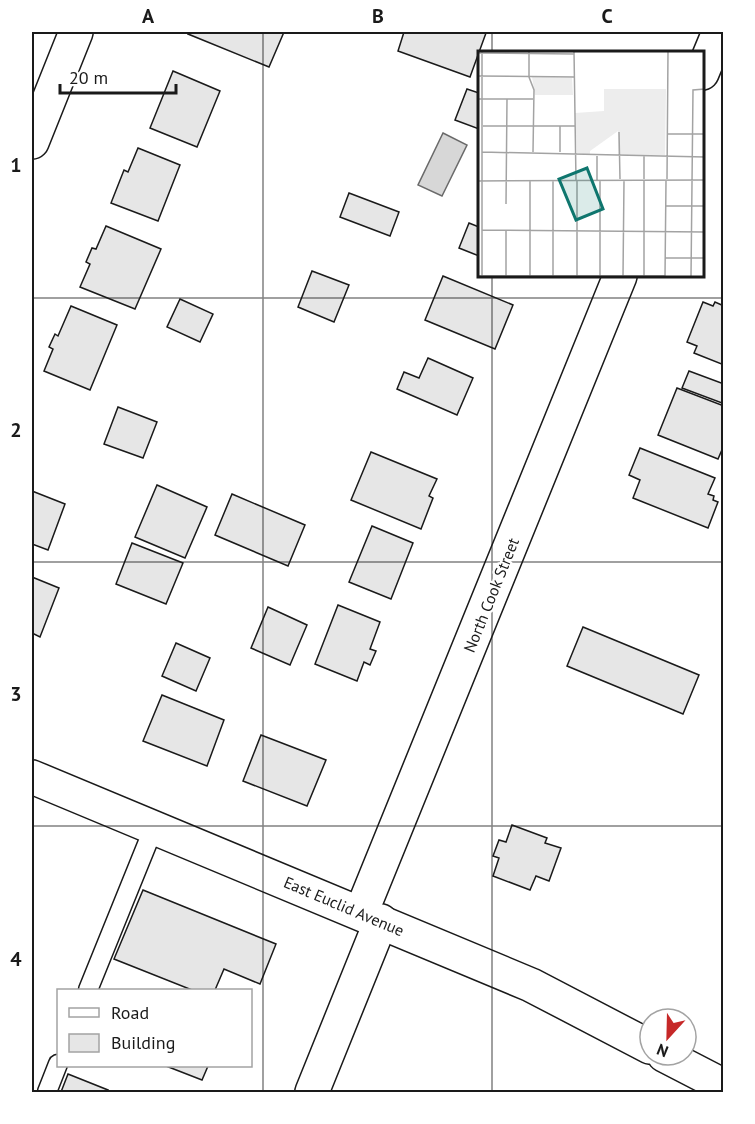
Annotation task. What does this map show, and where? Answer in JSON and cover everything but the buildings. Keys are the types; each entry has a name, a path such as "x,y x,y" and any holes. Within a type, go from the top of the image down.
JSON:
{"street":[{"path":"32,142 76,32"},
{"path":"704,68 719,32"},
{"name":"North Cook Street","path":"312,1092 371,917 619,278"},
{"name":"East Euclid Avenue","path":"32,777 531,985 638,1041"},
{"path":"687,1067 723,1086"}],"lane":[{"path":"88,989 154,827"},
{"path":"47,1092 57,1067"}],"shaded area":[{"path":"443,133 467,145 442,196 418,185"}]}
